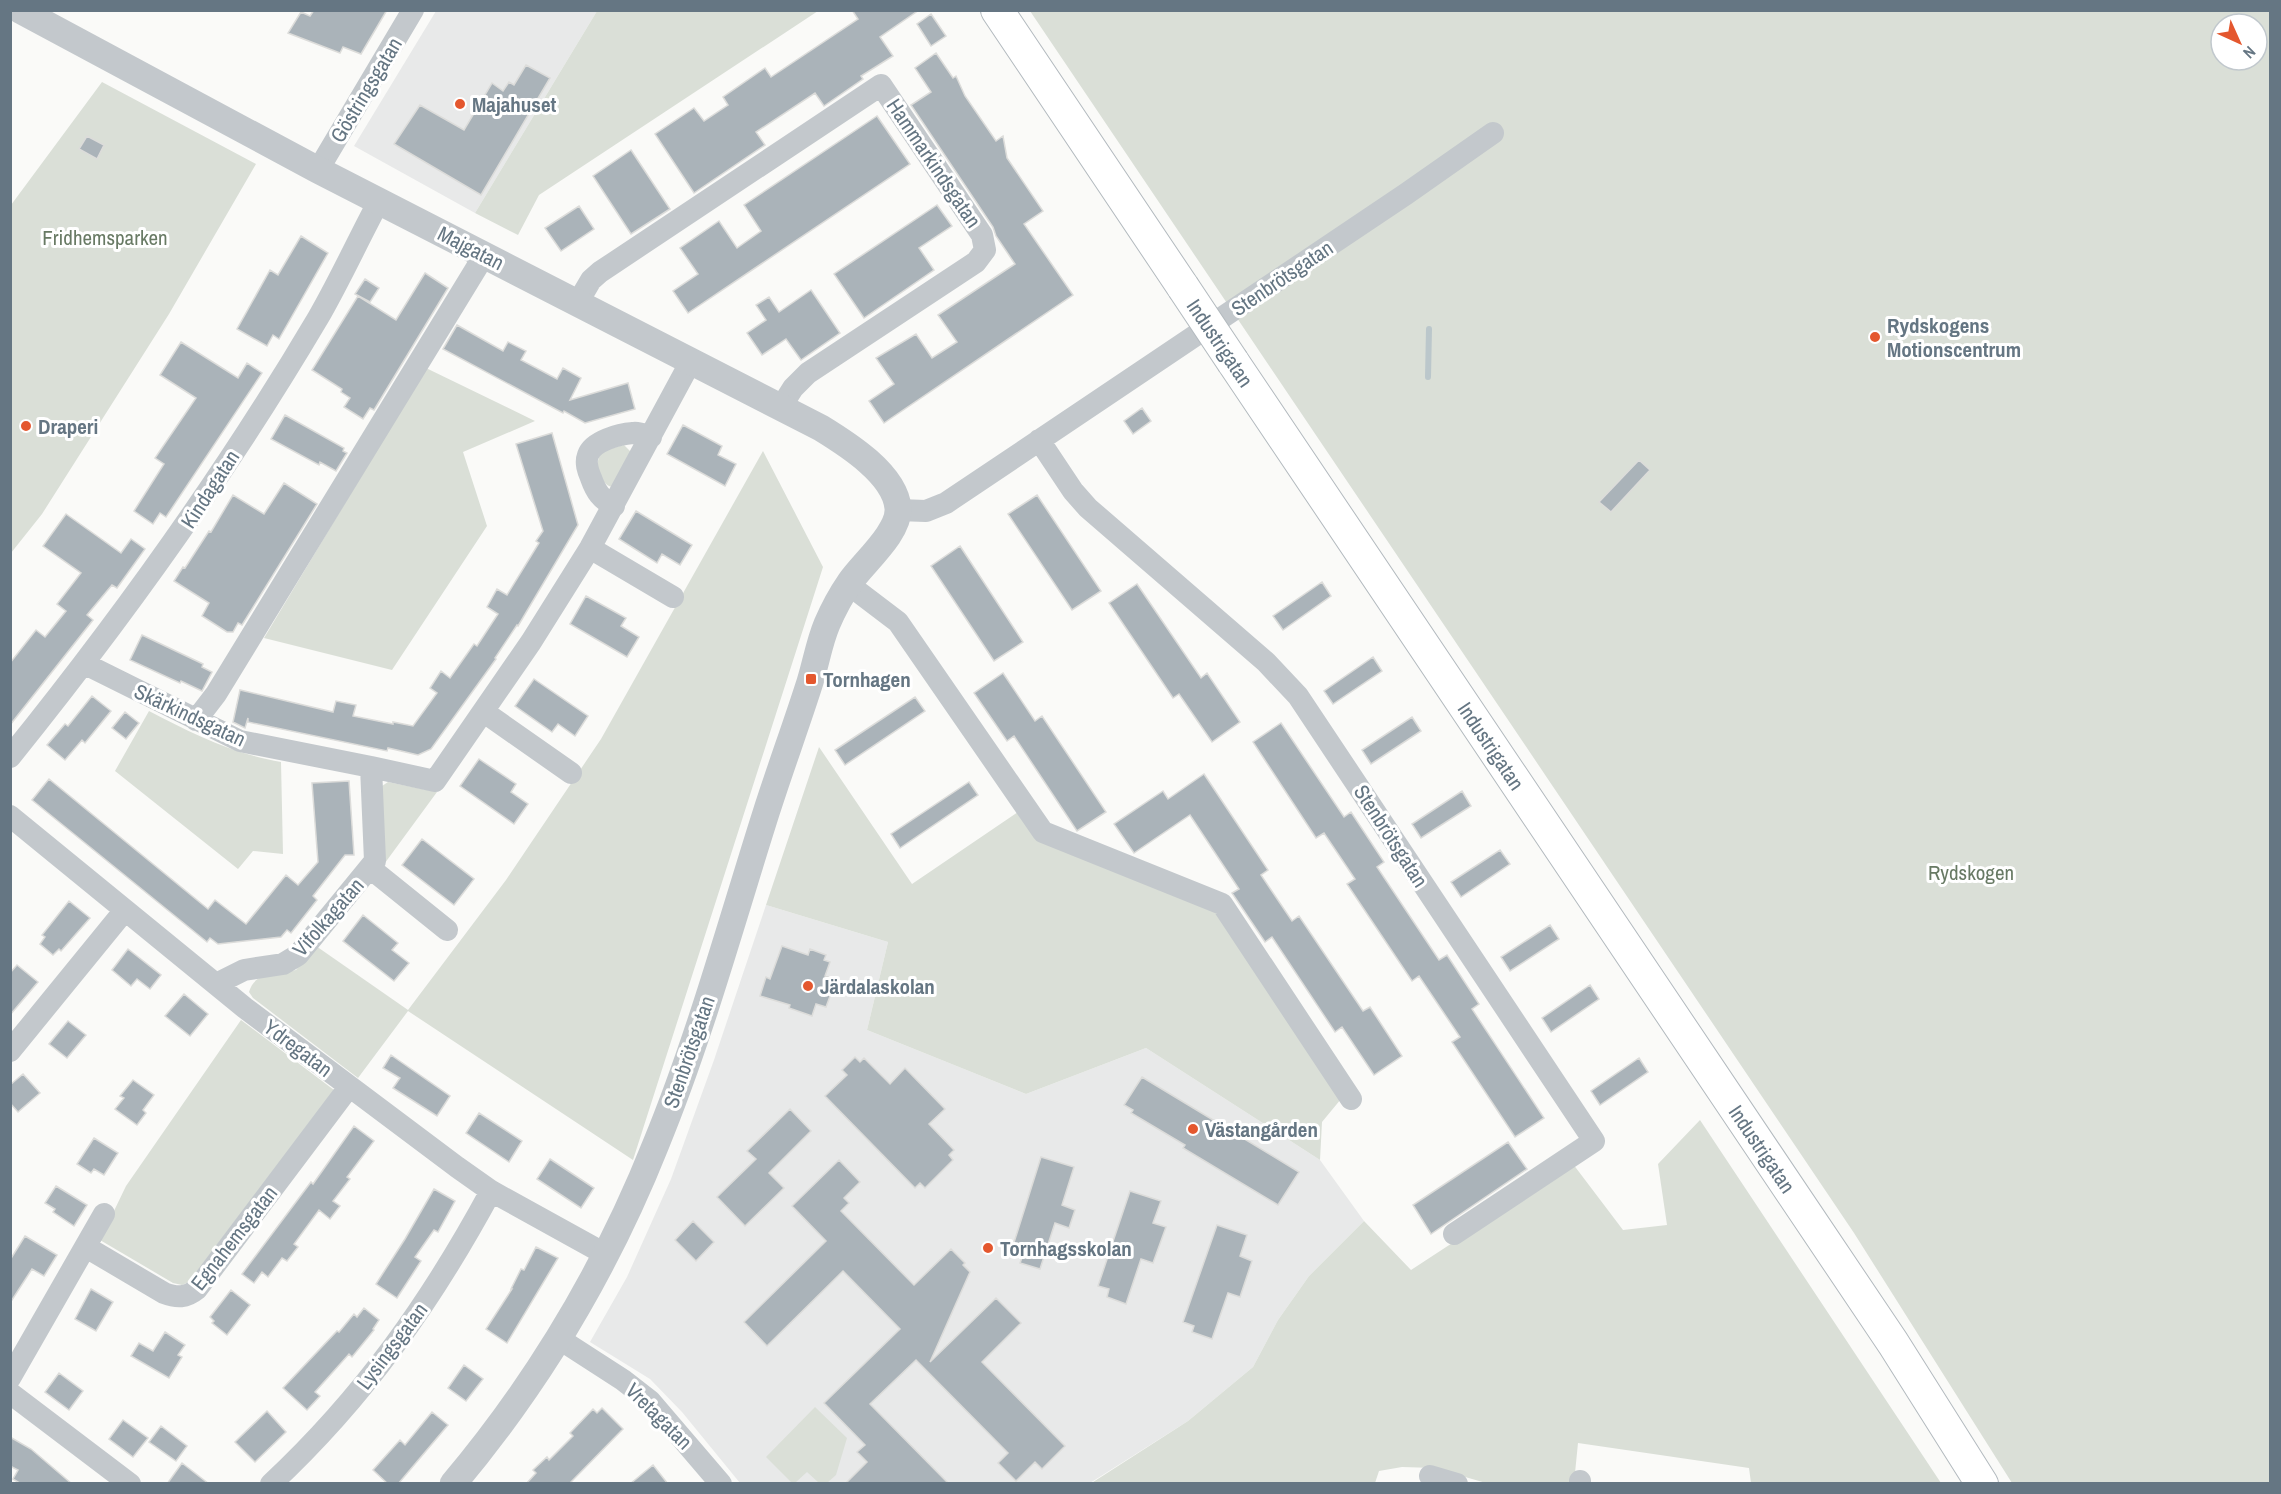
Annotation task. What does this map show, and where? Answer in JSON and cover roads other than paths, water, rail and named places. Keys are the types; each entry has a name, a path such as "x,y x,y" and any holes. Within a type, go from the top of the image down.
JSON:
{"main road":[{"name":"Industrigatan","path":"998,10 1893,1343 1982,1484"}],"street":[{"name":"Majgatan","path":"20,10 318,170 821,428 860,455 891,487 898,510"},
{"name":"Göstringsgatan","path":"318,170 414,10"},
{"name":"Hammarkindsgatan","path":"578,302 591,280 600,272 881,85 982,235 985,249 976,262 808,373 793,388 781,407"},
{"name":"Stenbrötsgatan","path":"453,1484 502,1423 558,1338 626,1214 664,1125 688,1058 789,739 811,679 818,647 836,604 848,584 889,534 896,523 898,510 934,509 971,487 1493,133"},
{"name":"Kindagatan","path":"10,757 85,664 186,525 319,317 379,201"},
{"path":"196,720 222,684 485,254"},
{"path":"371,767 435,781 531,642 590,548 691,361"},
{"path":"614,506 601,498 596,491 588,470 588,454 604,440 633,433 651,437"},
{"name":"Stenbrötsgatan","path":"1039,440 1072,491 1088,508 1266,662 1298,696 1594,1141 1454,1234"},
{"path":"590,548 673,597"},
{"path":"848,584 898,622 1043,832 1222,904 1351,1099"},
{"name":"Skärkindsgatan","path":"85,664 196,720 251,744 371,767"},
{"path":"484,712 572,772"},
{"name":"Vifolkagatan","path":"216,984 244,970 283,963 298,955 375,861 371,767"},
{"name":"Ydregatan","path":"10,816 216,984 349,1087 491,1191 605,1254"},
{"name":"Vifolkagatan","path":"370,868 447,930"},
{"path":"10,1051 125,910"},
{"name":"Egnahemsgatan","path":"86,1247 164,1293 173,1297 189,1295 197,1289 349,1087"},
{"name":"Lysingsgatan","path":"271,1484 334,1420 401,1338 459,1249 491,1191"},
{"path":"10,1378 104,1214"},
{"name":"Vretagatan","path":"558,1338 623,1380 650,1401 721,1484"},
{"path":"10,1393 130,1484"},
{"path":"1430,1476 1457,1484"}],"waterway":[{"path":"1428,377 1429,329"}],"place":[{"name":"Majahuset","path":"460,104"},
{"name":"Rydskogens Motionscentrum","path":"1875,337"},
{"name":"Draperi","path":"26,426"},
{"name":"Tornhagen","path":"811,679"},
{"name":"Järdalaskolan","path":"808,986"},
{"name":"Västangården","path":"1193,1129"},
{"name":"Tornhagsskolan","path":"988,1248"}],"park label":[{"name":"Fridhemsparken","path":"105,237"},
{"name":"Rydskogen","path":"1971,872"}]}
